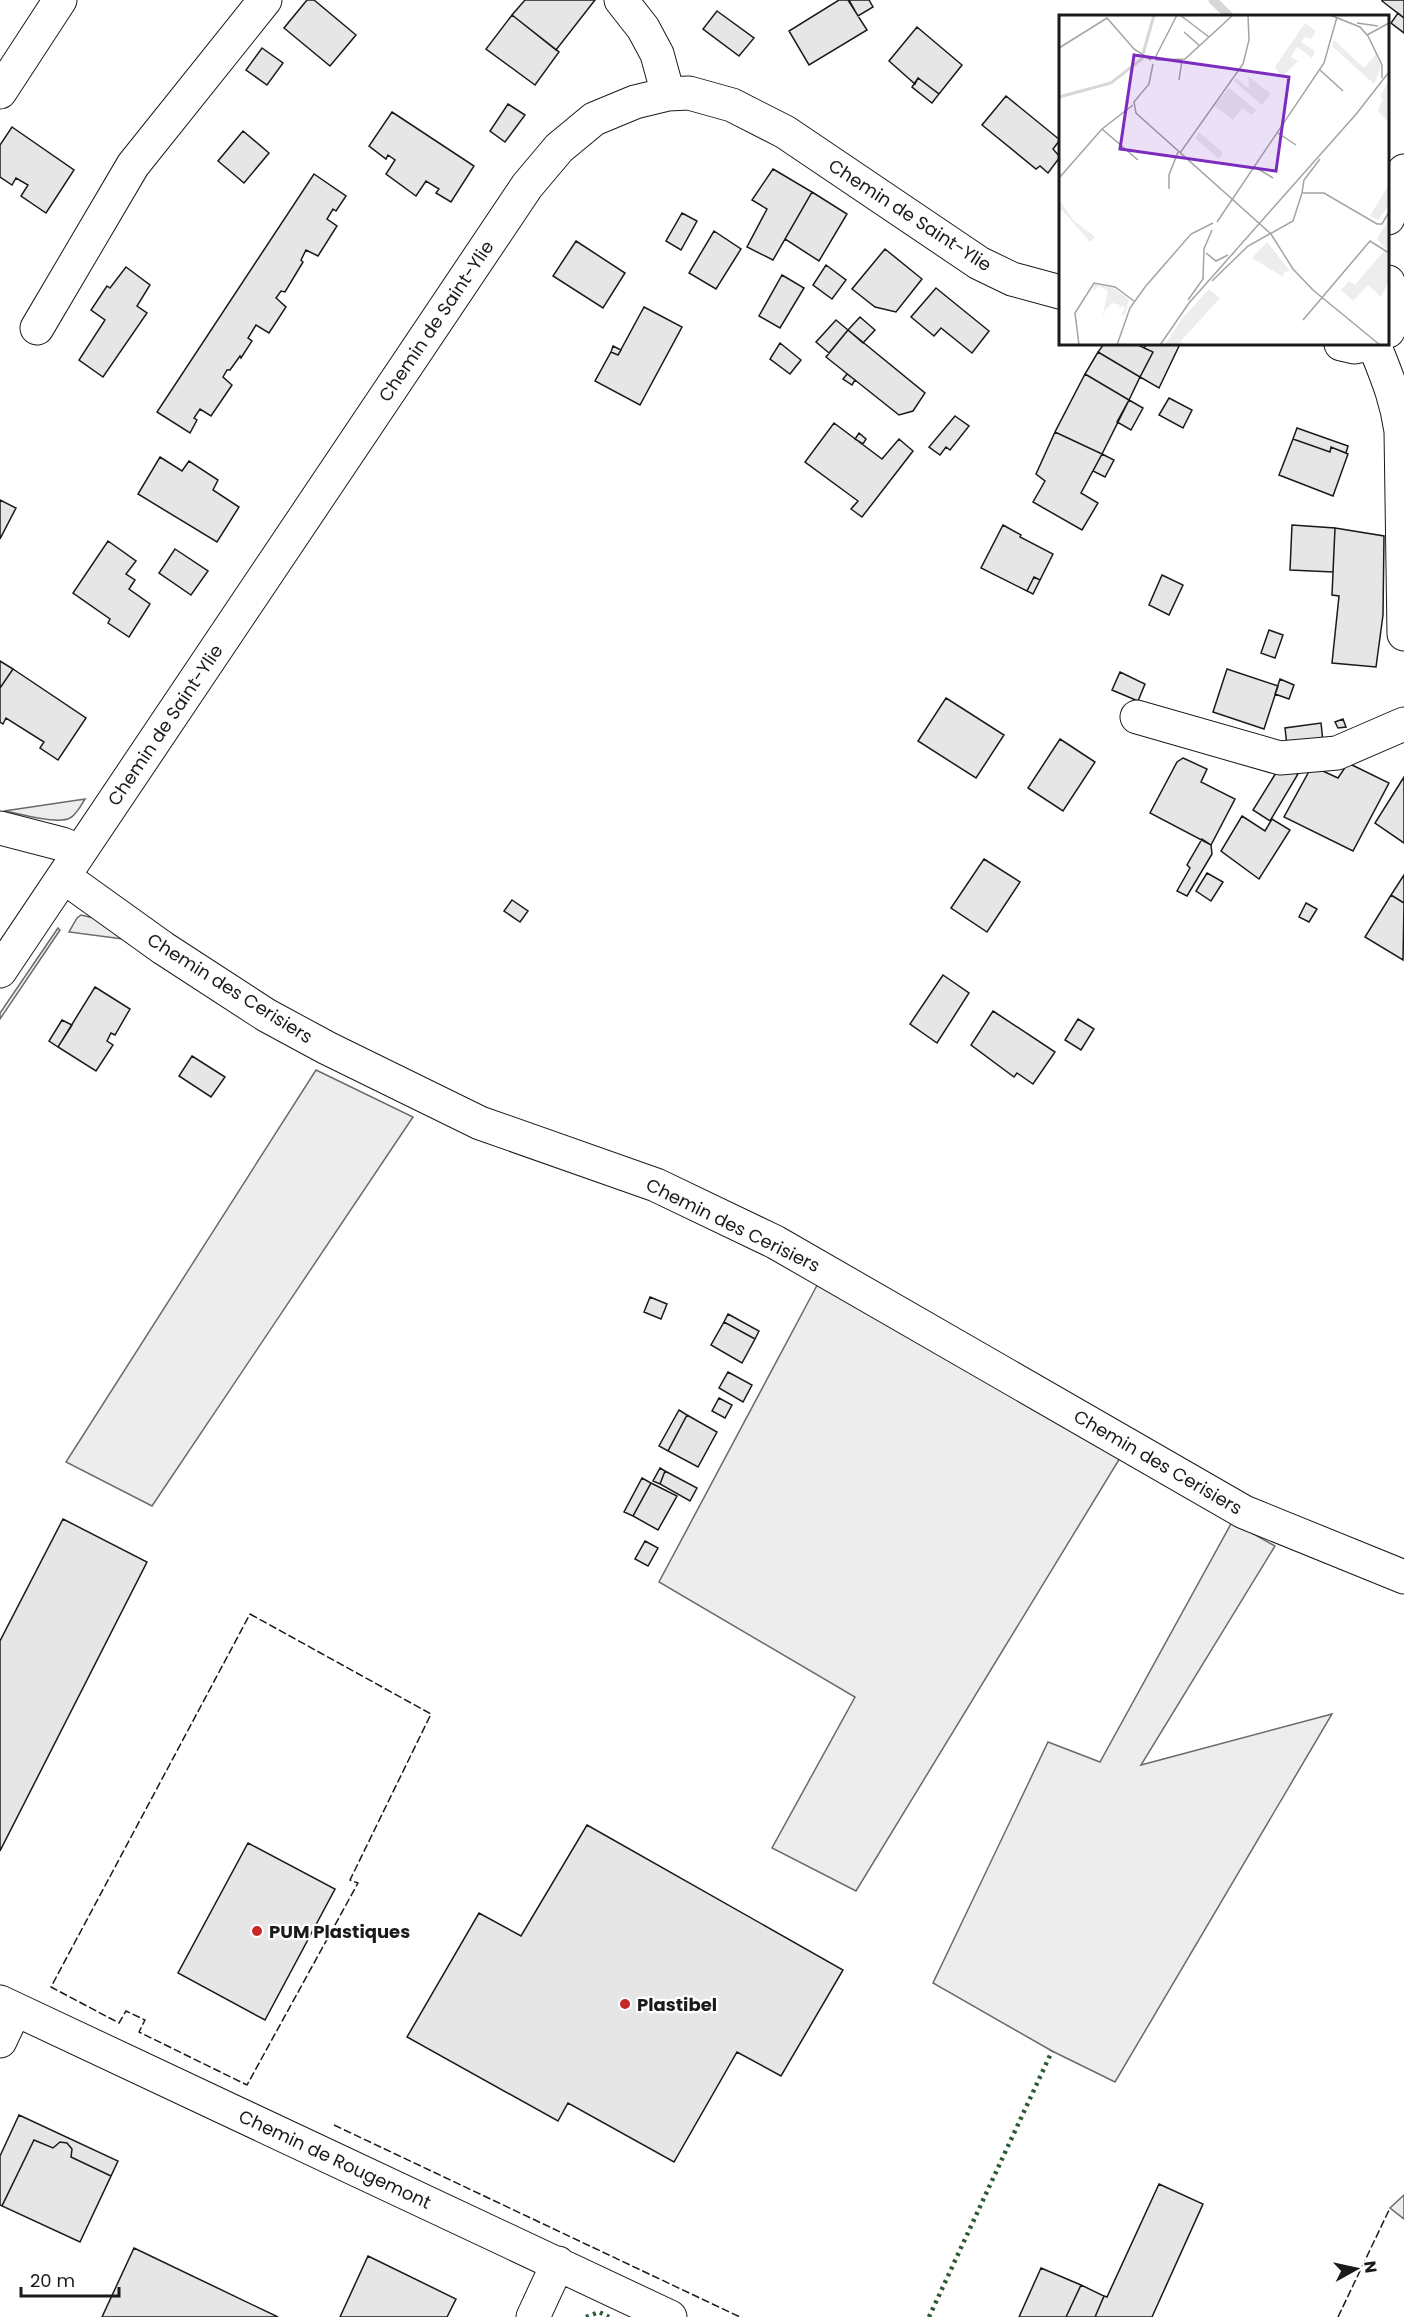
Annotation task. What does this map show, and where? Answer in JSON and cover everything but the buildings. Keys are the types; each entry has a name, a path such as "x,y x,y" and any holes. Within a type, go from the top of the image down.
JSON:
{"street":[{"path":"0,92 60,0"},
{"path":"37,328 133,165 265,0"},
{"path":"621,0 643,28 657,54 668,94"},
{"name":"Chemin de Saint-Ylie","path":"0,971 527,186 559,148 594,119 635,102 668,94 689,93 751,113 784,132 979,263 1012,279 1059,292"},
{"path":"1389,215 1404,171"},
{"path":"1345,345 1354,347 1366,345"},
{"path":"1372,345 1390,382 1398,407 1401,430 1404,634"},
{"path":"1137,717 1280,758 1337,753 1404,724"},
{"name":"Chemin des Cerisiers","path":"0,828 62,844 72,864 163,948 266,1015 327,1048 480,1123 656,1185 775,1242 1244,1512 1404,1577"},
{"path":"0,2041 8,2005"},
{"name":"Chemin de Rougemont","path":"8,2005 670,2317"},
{"path":"533,2317 558,2264"}],"shaded area":[{"path":"85,799 75,814 64,820 4,811"},
{"path":"81,915 94,918 123,939 69,932"},
{"path":"58,928 60,930 0,1019 0,1013"},
{"path":"316,1070 413,1117 152,1506 66,1462"},
{"path":"822,1276 1120,1458 856,1891 772,1848 855,1697 659,1582"},
{"path":"1232,1522 1275,1546 1141,1765 1332,1714 1115,2082 1052,2051 933,1983 1048,1742 1100,1762"},
{"path":"1404,2195 1404,2219 1390,2208"}],"waterway":[{"path":"1213,0 1228,15"}],"hedge":[{"path":"929,2317 1052,2051"},
{"path":"586,2317 599,2312 609,2317"}],"fence":[{"path":"250,1614 431,1714 350,1880 358,1883 247,2085 139,2032 145,2020 126,2011 119,2023 51,1987 250,1614"},
{"path":"334,2125 740,2317"},
{"path":"1338,2317 1390,2208"}],"place":[{"name":"PUM Plastiques","path":"257,1931"},
{"name":"Plastibel","path":"625,2004"}]}
